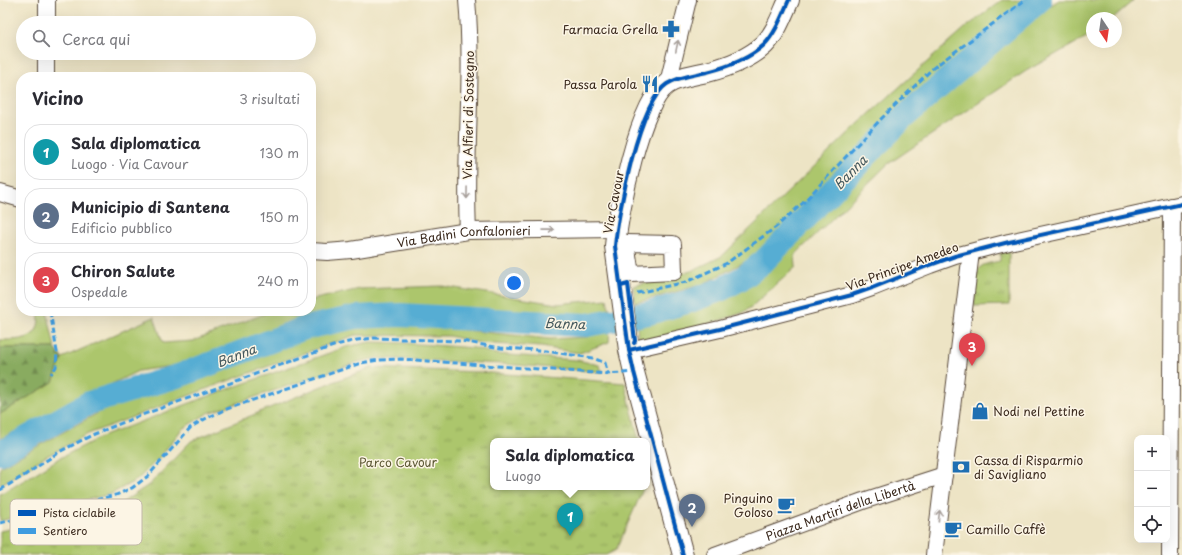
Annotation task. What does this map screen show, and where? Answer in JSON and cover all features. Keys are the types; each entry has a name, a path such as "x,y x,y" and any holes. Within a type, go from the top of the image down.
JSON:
{"street":[{"path":"47,0 47,16"},
{"name":"Via Alfieri di Sostegno","path":"467,0 470,64 467,202 468,231"},
{"path":"668,84 688,0"},
{"name":"Via Cavour","path":"682,555 634,372 629,346 626,280 616,246 622,197 639,132 649,108 659,92 668,84 682,78 732,64 755,52 764,45 771,36 789,0"},
{"path":"46,60 46,72"},
{"path":"0,193 16,198"},
{"path":"1170,555 1177,205"},
{"name":"Via Principe Amedeo","path":"629,346 720,329 822,303 872,288 930,265 971,252 1177,205"},
{"name":"Via Badini Confalonieri","path":"316,251 350,250 468,231 617,229"},
{"path":"934,555 971,252"},
{"name":"Piazza Martiri della Libertà","path":"715,555 863,501 944,475"}],"green space":[{"path":"1002,0 1031,0 947,69 886,128 803,213 752,258 701,285 635,303 633,286 691,271 722,256 857,125 965,28"},
{"path":"1059,0 1134,0 1120,12 1086,12 1086,37 1026,71 888,164 795,255 796,267 751,307 742,313 643,344 638,340 637,324 739,292 752,282 786,244 888,142 1024,22"},
{"path":"1009,251 1009,305 974,306 977,271 984,265 1000,261 1000,253"},
{"path":"442,286 557,304 607,299 610,312 580,320 516,318 398,307 311,318 199,362 138,371 0,439 0,414 53,382 62,358 154,317 163,343 193,341 259,316 316,316 316,299 360,289"},
{"path":"38,316 48,316 55,348 0,348 0,340 16,340 34,333 39,321"},
{"path":"417,325 550,339 587,337 610,326 609,342 580,353 541,347 480,343 449,336 355,335 222,383 88,434 43,458 0,485 0,467 112,405 337,328"},
{"path":"370,342 474,348 495,354 577,360 599,365 603,372 504,364 377,358 358,362 208,413 182,429 161,456 138,479 111,494 90,499 10,499 10,519 0,521 0,494 60,458 101,437 206,397 346,347"},
{"path":"0,348 55,348 62,358 53,382 0,414"},
{"name":"Parco Cavour","path":"371,368 478,372 625,383 638,438 490,438 490,490 643,490 616,550 606,555 0,555 0,531 10,529 10,545 142,545 142,499 128,499 150,484 191,441 317,388"}],"waterway":[{"name":"Banna","path":"0,453 89,403 181,375 305,328 356,317 400,315 587,325 649,313 690,301 722,289 744,277 763,262 903,118 1040,0"}],"marked path":[{"path":"637,293 686,282 727,263 776,227 803,203 880,120 933,68 1025,0"},
{"path":"51,316 57,352 56,367 51,374"},
{"path":"0,490 59,452 92,435 139,416 336,345 357,340 374,338 461,341 501,348 538,350 593,358 605,363 608,374"},
{"path":"99,499 116,495 132,488 148,476 191,427 205,419 224,410 361,363 401,359 608,374 634,372"},
{"path":"0,523 10,521"}],"cycle path":[{"path":"683,555 629,350 615,246 620,209 639,134 647,112 657,95 667,84 671,82 681,78 722,68 745,58 758,50 772,35 789,0"},
{"path":"629,350 720,329 852,295 955,256 1009,242 1182,204"},
{"path":"621,286 628,284 634,343"}],"place":[{"name":"Farmacia Grella","path":"671,29"},
{"name":"Passa Parola","path":"650,84"},
{"name":"Chiron Salute","path":"972,366"},
{"name":"Nodi nel Pettine","path":"980,411"},
{"name":"Cassa di Risparmio di Savigliano","path":"961,467"},
{"name":"Pinguino Goloso","path":"786,505"},
{"name":"Municipio di Santena","path":"692,527"},
{"name":"Camillo Caffè","path":"953,529"},
{"name":"Sala diplomatica","path":"570,536"}]}
